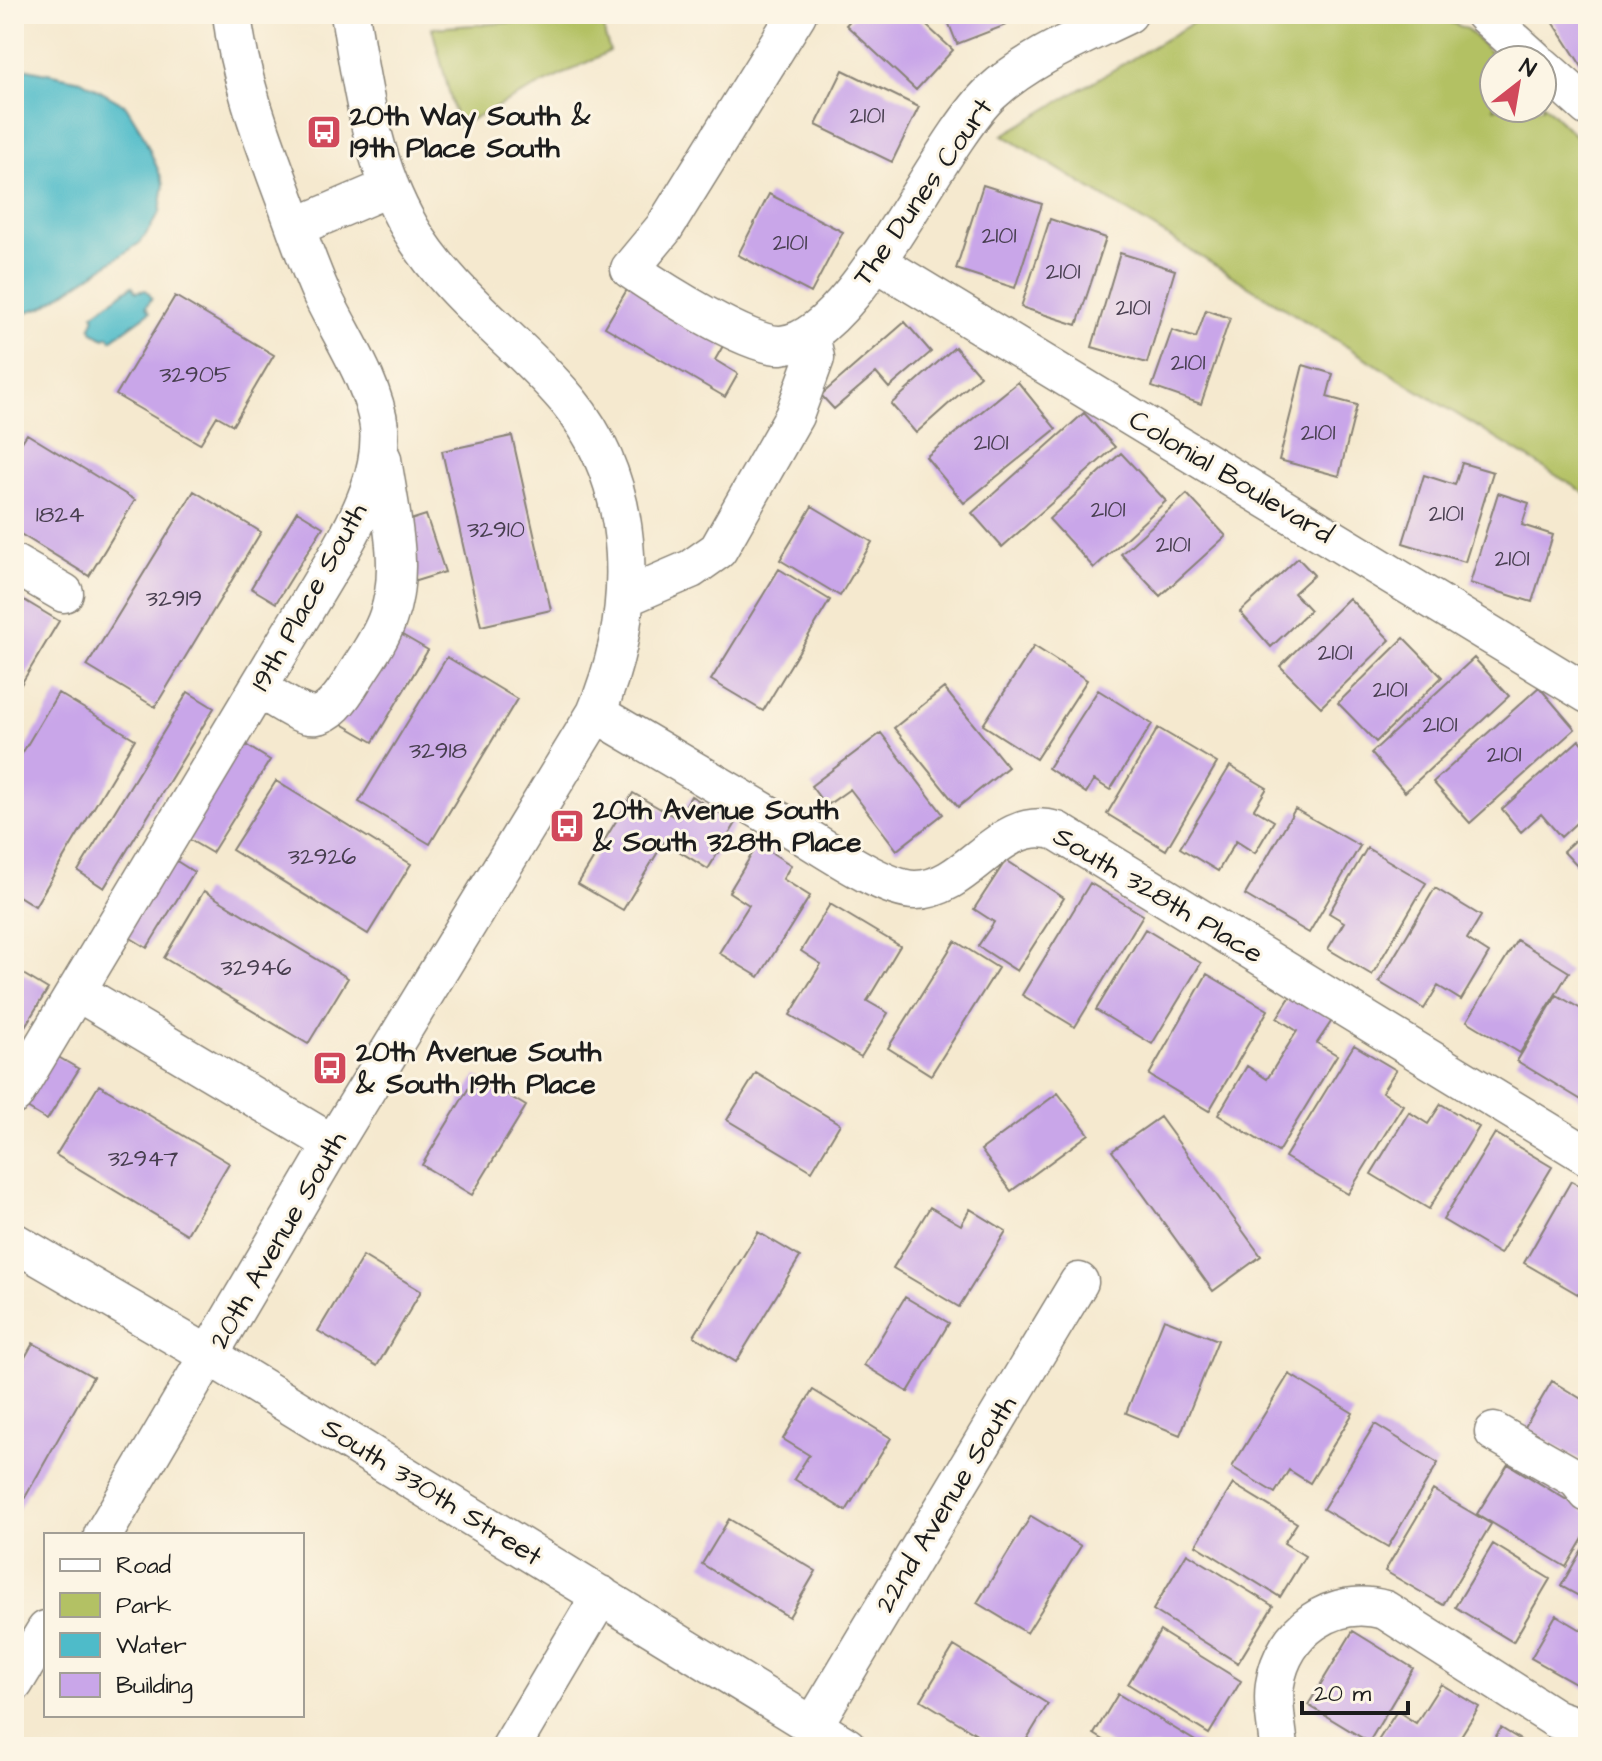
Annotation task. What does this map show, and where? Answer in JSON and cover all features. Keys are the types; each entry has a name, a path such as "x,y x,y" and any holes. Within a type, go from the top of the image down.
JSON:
{"street":[{"name":"19th Place South","path":"14,1095 351,533 366,499 378,458 380,440 376,412 319,289 256,120 232,14"},
{"name":"20th Avenue South","path":"104,1533 333,1144 596,713 615,659 626,597 619,511 597,445 568,401 466,301 430,260 409,227 379,158 350,14"},
{"name":"The Dunes Court","path":"797,14 664,228 630,269 687,306 762,342 782,345 810,334 838,311 875,261 970,116 992,93 1045,55 1128,14"},
{"path":"1484,14 1517,44"},
{"path":"1558,80 1588,107"},
{"path":"296,227 390,187"},
{"name":"Colonial Boulevard","path":"875,261 1588,694"},
{"path":"626,597 691,569 718,550 794,416 815,358 810,334"},
{"path":"258,688 308,714 329,712 342,697 382,631 391,609 396,573 380,440"},
{"path":"14,564 64,593"},
{"name":"South 328th Place","path":"596,713 834,853 903,889 923,889 943,884 1002,841 1021,831 1039,827 1057,831 1588,1156"},
{"path":"76,991 333,1144"},
{"name":"South 330th Street","path":"14,1242 210,1356 847,1747"},
{"name":"22nd Avenue South","path":"813,1726 1079,1282"},
{"path":"1494,1432 1577,1479 1588,1493"},
{"path":"511,1747 601,1595"},
{"path":"1279,1747 1275,1686 1286,1653 1311,1623 1345,1606 1367,1605 1385,1610 1556,1719 1588,1730"},
{"path":"14,1683 44,1633"}],"green space":[{"path":"1208,14 1431,14 1467,29 1482,44 1478,44 1478,124 1558,124 1558,119 1588,148 1588,495 1003,135"},
{"path":"604,16 610,51 458,126 432,28"}],"water":[{"path":"23,68 81,80 126,106 142,132 164,184 160,212 141,242 43,307 14,316 14,70"},
{"path":"132,286 136,292 146,290 152,298 146,307 150,312 111,340 108,336 104,338 93,332 93,314"}],"building":[{"path":"856,14 914,14 953,50 916,90 846,25"},
{"path":"945,14 1001,14 1006,25 957,44"},
{"path":"1548,14 1588,14 1588,76"},
{"path":"843,70 919,107 892,162 816,125"},
{"path":"983,185 1042,204 1015,288 956,269"},
{"path":"769,194 843,232 811,293 738,255"},
{"path":"1050,219 1106,238 1077,325 1021,307"},
{"path":"1120,253 1175,270 1147,363 1092,347"},
{"path":"632,281 728,337 715,360 738,374 725,397 605,327"},
{"path":"175,296 274,355 233,425 217,416 200,444 116,395"},
{"path":"1206,310 1230,318 1201,404 1152,387 1172,330 1196,338"},
{"path":"905,322 931,352 889,388 876,373 834,409 821,395"},
{"path":"955,347 980,376 916,433 891,404"},
{"path":"1303,365 1333,374 1327,397 1357,405 1339,476 1279,460"},
{"path":"1018,382 1056,429 964,503 926,457"},
{"path":"1084,413 1115,447 1002,547 972,513"},
{"path":"27,434 135,500 89,576 14,530 14,454"},
{"path":"512,436 551,610 481,626 442,451"},
{"path":"1121,453 1166,501 1094,568 1049,519"},
{"path":"1462,463 1493,472 1465,562 1403,543 1424,475 1455,485"},
{"path":"194,491 261,532 155,707 87,666"},
{"path":"1498,493 1529,503 1522,525 1553,535 1532,602 1470,583"},
{"path":"1187,494 1226,536 1160,596 1121,554"},
{"path":"812,506 872,542 840,596 780,560"},
{"path":"297,511 323,527 276,603 251,588"},
{"path":"426,515 445,572 416,581 398,524"},
{"path":"1298,558 1314,575 1294,593 1310,610 1271,647 1240,612"},
{"path":"779,569 830,600 763,711 711,680"},
{"path":"14,594 59,621 14,696"},
{"path":"1349,598 1390,640 1321,707 1280,666"},
{"path":"392,629 428,650 373,742 337,721"},
{"path":"1404,638 1442,677 1376,742 1338,703"},
{"path":"1034,646 1087,680 1036,759 983,725"},
{"path":"447,657 517,699 430,844 359,802"},
{"path":"1474,658 1509,696 1405,792 1371,753"},
{"path":"1539,687 1575,729 1470,823 1433,782"},
{"path":"944,688 1008,767 958,807 894,728"},
{"path":"1098,690 1152,724 1110,790 1094,780 1086,793 1048,768"},
{"path":"188,692 214,708 104,888 78,871"},
{"path":"58,693 135,739 35,906 14,893 14,767"},
{"path":"1158,728 1217,763 1166,850 1107,814"},
{"path":"881,733 943,814 897,850 850,789 826,806 811,786"},
{"path":"236,739 270,760 212,853 178,833"},
{"path":"1579,740 1588,750 1588,812 1561,837 1541,814 1521,832 1502,809"},
{"path":"1230,766 1267,788 1254,809 1274,821 1255,853 1236,841 1218,871 1180,848"},
{"path":"276,781 411,864 368,934 232,850"},
{"path":"633,793 678,819 691,796 736,823 708,869 664,842 623,910 578,884"},
{"path":"1295,809 1360,846 1309,933 1245,895"},
{"path":"1588,828 1588,862 1580,869 1563,851"},
{"path":"758,844 791,865 783,879 810,896 759,977 719,953 749,905 729,892"},
{"path":"1367,848 1426,883 1372,975 1328,949 1344,922 1329,913"},
{"path":"167,855 194,872 147,948 121,932"},
{"path":"1006,860 1064,898 1017,971 978,946 994,922 974,909"},
{"path":"1090,883 1143,915 1075,1027 1022,995"},
{"path":"1435,888 1481,916 1467,939 1489,953 1461,1000 1438,986 1424,1009 1379,982"},
{"path":"204,891 348,978 308,1044 164,958"},
{"path":"830,904 900,946 867,1001 888,1013 861,1057 790,1015 821,964 801,951"},
{"path":"1145,929 1201,963 1152,1044 1096,1010"},
{"path":"1517,940 1569,972 1520,1053 1467,1021"},
{"path":"955,941 998,968 931,1075 888,1048"},
{"path":"18,971 48,989 14,1044 14,978"},
{"path":"1207,974 1268,1010 1209,1111 1149,1075"},
{"path":"1292,994 1333,1019 1317,1043 1337,1055 1278,1152 1218,1115 1247,1066 1267,1079 1297,1031 1277,1018"},
{"path":"1557,995 1581,1009 1588,997 1588,1104 1517,1061"},
{"path":"1354,1045 1396,1070 1382,1092 1403,1105 1348,1194 1285,1157"},
{"path":"53,1054 79,1069 47,1120 22,1105"},
{"path":"756,1073 840,1124 812,1171 727,1120"},
{"path":"476,1076 526,1106 472,1195 422,1165"},
{"path":"99,1085 229,1163 187,1234 56,1155"},
{"path":"1058,1093 1089,1134 1011,1191 981,1150"},
{"path":"1441,1104 1479,1127 1429,1209 1371,1174 1409,1112 1428,1124"},
{"path":"1160,1117 1261,1256 1213,1291 1112,1151"},
{"path":"1495,1133 1552,1167 1500,1254 1443,1220"},
{"path":"1571,1181 1588,1190 1588,1300 1524,1263"},
{"path":"930,1207 961,1225 970,1209 1006,1231 959,1307 893,1268"},
{"path":"758,1232 800,1257 736,1362 694,1336"},
{"path":"363,1256 421,1291 377,1366 318,1331"},
{"path":"905,1297 949,1323 908,1392 864,1365"},
{"path":"1164,1319 1218,1340 1180,1435 1126,1413"},
{"path":"33,1343 93,1377 14,1517 14,1377"},
{"path":"1289,1374 1353,1413 1310,1483 1289,1470 1275,1493 1232,1467"},
{"path":"1552,1381 1588,1403 1588,1465 1525,1427"},
{"path":"813,1390 891,1438 846,1511 794,1479 809,1455 783,1439"},
{"path":"1375,1424 1438,1463 1388,1547 1323,1509"},
{"path":"1508,1464 1588,1513 1588,1530 1566,1567 1477,1514"},
{"path":"1233,1484 1297,1523 1284,1543 1305,1556 1280,1597 1196,1545"},
{"path":"1433,1490 1491,1524 1443,1605 1385,1571"},
{"path":"1031,1516 1081,1546 1027,1633 977,1603"},
{"path":"729,1519 816,1571 789,1617 702,1564"},
{"path":"1588,1539 1588,1601 1561,1586"},
{"path":"1493,1544 1550,1579 1513,1642 1455,1607"},
{"path":"1187,1553 1273,1606 1238,1663 1153,1610"},
{"path":"1556,1615 1588,1634 1588,1690 1531,1658"},
{"path":"1160,1631 1241,1681 1209,1734 1128,1684"},
{"path":"1353,1631 1413,1668 1369,1742 1308,1705"},
{"path":"954,1646 1048,1704 1022,1747 998,1747 921,1700"},
{"path":"1441,1684 1479,1707 1454,1747 1374,1747 1397,1711 1416,1723"},
{"path":"1118,1694 1205,1747 1115,1747 1094,1734"},
{"path":"1501,1728 1532,1747 1489,1747"},
{"path":"1468,1737 1486,1747 1462,1747"}],"place":[{"name":"20th Way South & 19th Place South","path":"324,132"},
{"name":"20th Avenue South & South 328th Place","path":"567,826"},
{"name":"20th Avenue South & South 19th Place","path":"330,1068"}]}
